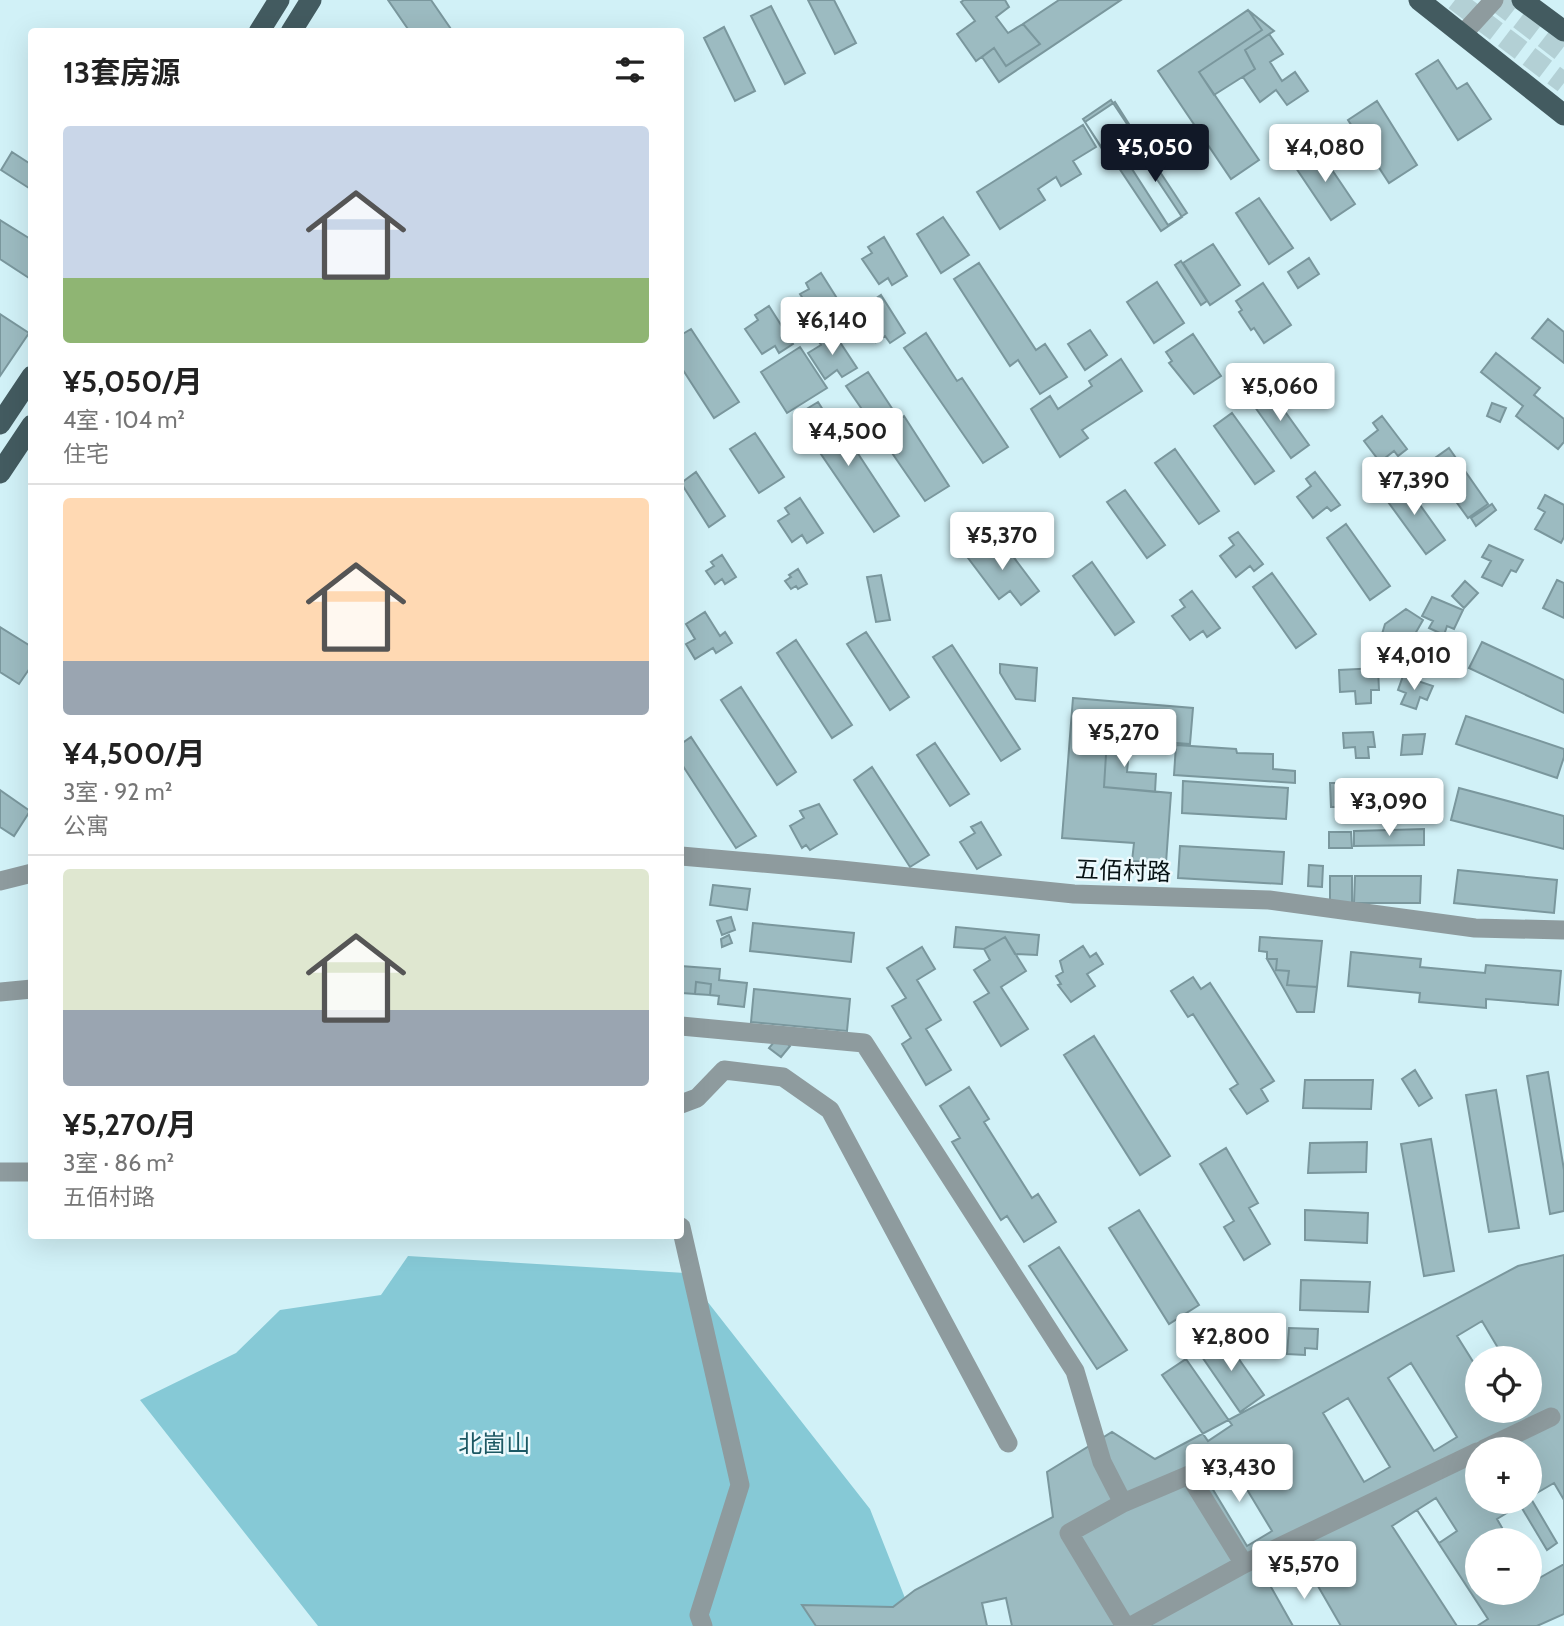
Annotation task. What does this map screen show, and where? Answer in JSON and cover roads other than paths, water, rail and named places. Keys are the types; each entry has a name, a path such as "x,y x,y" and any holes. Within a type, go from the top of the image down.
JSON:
{"main road":[{"path":"262,28 279,0"},
{"path":"294,28 311,0"},
{"path":"1522,0 1564,31"},
{"path":"1421,1 1564,115"},
{"path":"0,424 28,382"},
{"path":"0,473 28,431"}],"street":[{"path":"1462,35 1494,0"},
{"name":"五佰村路","path":"684,856 1074,894 1269,900 1475,928 1564,930"},
{"path":"0,881 28,874"},
{"path":"0,992 28,989"},
{"path":"684,1026 864,1043 1075,1371 1102,1462 1124,1503"},
{"path":"684,1103 697,1098 724,1070 783,1077 830,1110 1007,1443"},
{"path":"0,1172 28,1172"},
{"path":"684,1239 740,1485 699,1615 703,1626"},
{"path":"1509,1437 1551,1417"},
{"path":"1131,1626 1244,1564 1465,1458"},
{"path":"1125,1626 1069,1533 1124,1503 1189,1475 1244,1564"}],"tunnel":[{"path":"1455,0 1564,83"},
{"path":"1495,0 1564,53"}],"park label":[{"name":"北崮山","path":"494,1444"}]}
